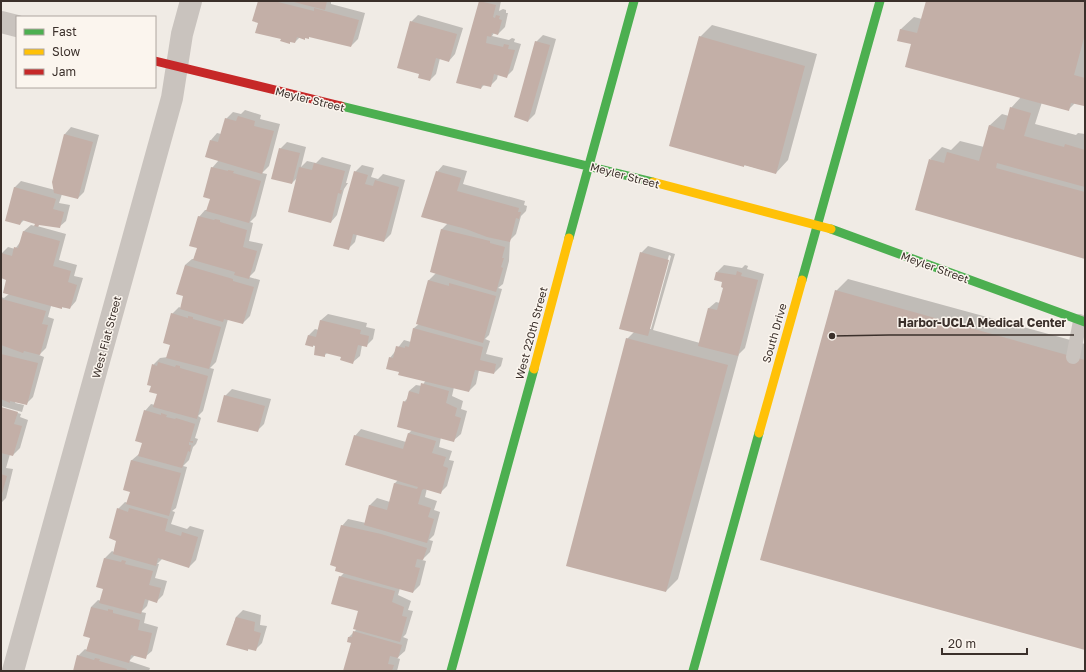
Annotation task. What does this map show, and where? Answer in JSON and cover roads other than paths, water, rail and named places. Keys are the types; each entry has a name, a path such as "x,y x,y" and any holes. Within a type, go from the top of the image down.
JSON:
{"street":[{"name":"West Fiat Street","path":"13,671 172,98 182,34 191,1"},
{"name":"West 220th Street","path":"451,671 634,1"},
{"name":"South Drive","path":"693,671 880,1"},
{"path":"1,22 16,26"},
{"name":"Meyler Street","path":"156,61 590,166 817,224 1083,322"}],"lane":[{"path":"1073,357 1083,322"}],"place":[{"name":"Harbor-UCLA Medical Center","path":"832,336"}]}
